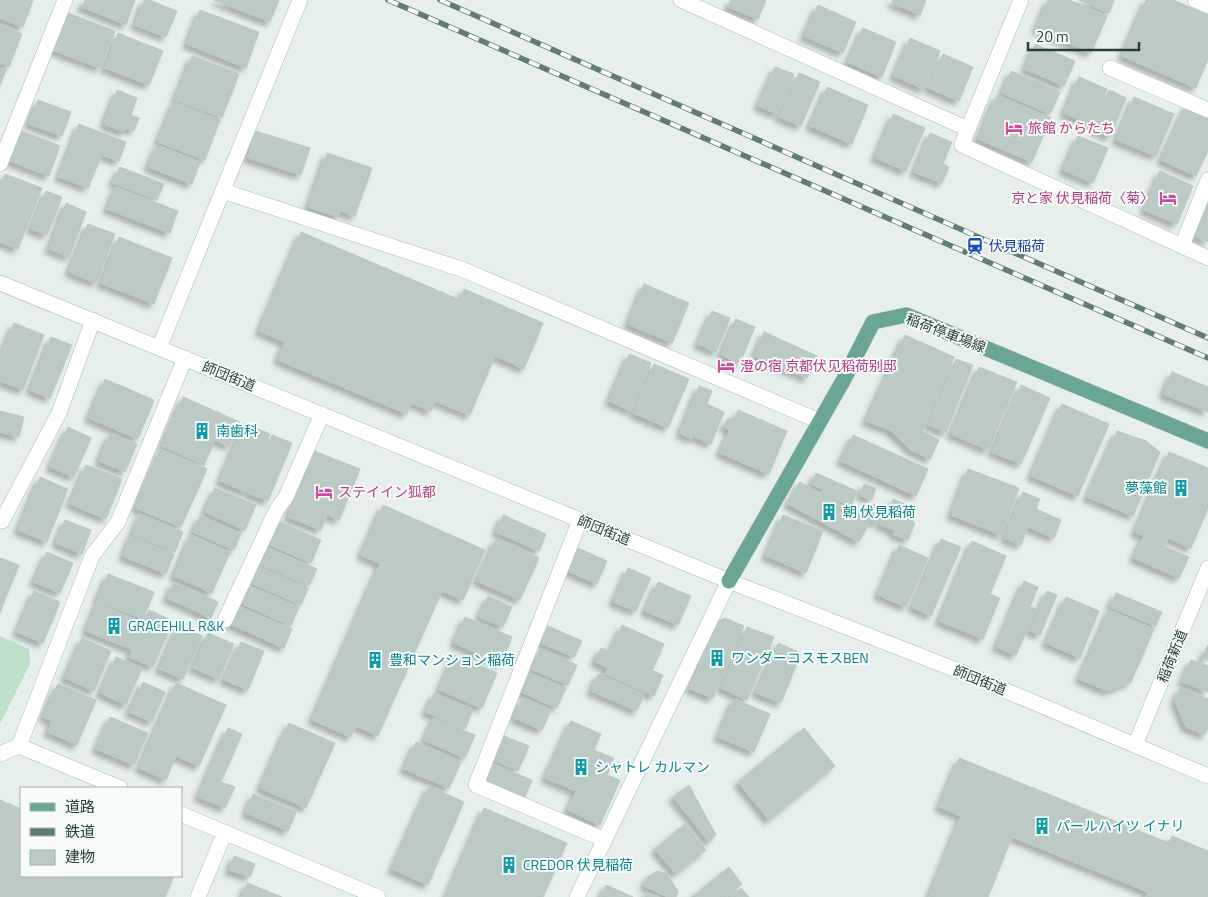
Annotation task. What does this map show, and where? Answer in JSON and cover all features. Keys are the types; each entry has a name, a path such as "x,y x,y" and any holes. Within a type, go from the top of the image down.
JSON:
{"main road":[{"name":"稲荷停車場線","path":"729,581 873,322 906,315 1208,441"}],"street":[{"path":"0,164 65,0"},
{"path":"159,348 300,0"},
{"path":"681,0 968,129"},
{"path":"1020,0 962,145 1208,258"},
{"path":"1195,0 1208,6"},
{"path":"1110,68 1208,110"},
{"path":"1182,246 1208,180"},
{"path":"223,191 464,270 819,421"},
{"name":"師団街道","path":"0,282 729,581 964,673 1208,776"},
{"path":"0,521 2,521 59,413 93,320"},
{"path":"19,746 92,556 118,522 185,358"},
{"path":"225,620 277,509 286,497 322,414"},
{"path":"580,520 476,785 605,840"},
{"name":"稲荷新道","path":"1135,745 1208,568"},
{"path":"577,897 729,581"},
{"path":"0,754 19,746 118,787"},
{"path":"182,814 378,897"},
{"path":"198,897 225,832"}],"green space":[{"path":"0,636 29,649 30,664 0,724"}],"building":[{"path":"0,0 33,0 23,27 0,18"},
{"path":"85,0 135,0 126,25 82,7"},
{"path":"144,0 149,0 177,11 166,37 135,25"},
{"path":"214,0 279,0 270,22"},
{"path":"731,0 766,0 758,19 728,7"},
{"path":"893,0 926,0 920,15 892,3"},
{"path":"1048,0 1069,0 1107,16 1091,53 1036,29"},
{"path":"1079,0 1114,0 1109,13"},
{"path":"1146,0 1173,0 1208,15 1208,59 1196,88 1122,56"},
{"path":"818,5 856,22 843,53 804,36"},
{"path":"200,10 259,32 246,68 187,44"},
{"path":"68,13 115,31 100,68 53,50"},
{"path":"0,25 22,34 9,67 0,64"},
{"path":"863,28 896,42 882,77 848,62"},
{"path":"118,33 163,51 149,85 105,68"},
{"path":"910,38 940,51 924,89 894,76"},
{"path":"1035,44 1075,61 1064,86 1025,69"},
{"path":"943,54 973,67 959,101 928,88"},
{"path":"192,56 239,74 222,118 175,100"},
{"path":"775,67 794,74 777,114 758,106"},
{"path":"0,68 6,70 0,85"},
{"path":"1011,71 1060,92 1050,114 1002,93"},
{"path":"799,73 820,82 801,126 779,117"},
{"path":"1079,77 1107,89 1092,125 1064,113"},
{"path":"827,87 868,105 852,144 810,126"},
{"path":"117,90 137,98 131,115 139,118 134,131 125,128 124,132 104,124"},
{"path":"1109,90 1126,98 1110,137 1093,129"},
{"name":"旅館 からたち","path":"997,95 1051,118 1032,162 978,139"},
{"path":"1134,97 1174,114 1156,156 1116,140"},
{"path":"38,100 71,112 62,136 29,124"},
{"path":"174,102 220,120 205,160 158,142"},
{"path":"1187,104 1208,114 1208,151 1196,176 1161,160"},
{"path":"893,114 925,128 906,171 875,158"},
{"path":"79,124 126,142 119,161 102,155 88,188 59,177"},
{"path":"22,131 60,146 49,176 10,161"},
{"path":"256,131 310,148 301,175 248,158"},
{"path":"930,133 952,142 943,164 949,167 942,183 914,172"},
{"path":"1078,136 1108,148 1093,183 1063,170"},
{"path":"157,145 200,162 192,184 148,167"},
{"path":"327,153 372,168 355,216 340,211 338,217 308,207"},
{"path":"120,167 164,184 157,200 113,183"},
{"name":"京と家 伏見稲荷〈菊〉","path":"1160,171 1193,186 1177,224 1144,210"},
{"path":"5,174 42,188 18,249 0,242 0,187"},
{"path":"116,187 178,211 170,233 107,209"},
{"path":"46,191 62,197 47,235 31,229"},
{"path":"66,203 86,212 69,257 49,249"},
{"path":"1208,204 1208,242 1194,236"},
{"path":"88,224 115,234 96,283 69,272"},
{"path":"301,232 460,300 464,289 543,323 524,369 495,356 470,415 435,401 431,411 411,403 407,414 278,360 285,342 259,331"},
{"path":"119,237 172,258 154,304 101,283"},
{"path":"644,284 689,303 672,343 628,324"},
{"path":"712,311 730,318 716,352 698,344"},
{"path":"736,319 755,327 740,363 721,355"},
{"path":"14,323 44,335 23,390 0,381 0,358"},
{"path":"764,332 817,356 807,378 754,356"},
{"path":"905,335 954,357 922,431 939,440 930,459 911,450 890,430 866,421"},
{"path":"51,337 72,345 50,398 30,390"},
{"path":"629,354 651,363 631,411 609,401"},
{"path":"956,359 973,365 946,432 928,425"},
{"path":"654,364 689,379 668,428 633,413"},
{"path":"979,367 1017,382 988,450 951,434"},
{"path":"1172,372 1208,387 1208,412 1163,394"},
{"path":"105,379 154,400 138,439 89,418"},
{"path":"1021,385 1050,398 1021,464 992,452"},
{"path":"699,386 712,391 707,404 724,412 711,444 693,436 692,439 680,433"},
{"name":"南歯科","path":"183,397 240,422 229,446 215,440 204,465 162,446"},
{"path":"1062,404 1109,424 1078,496 1031,476"},
{"path":"738,410 787,431 769,474 720,453 730,430 724,427 728,418 734,421"},
{"path":"0,411 24,417 19,437 0,432"},
{"path":"244,423 270,434 246,492 220,481"},
{"path":"68,427 91,438 74,477 50,467"},
{"path":"1117,431 1146,441 1160,452 1133,516 1087,497"},
{"path":"110,434 137,444 125,472 99,461"},
{"path":"272,435 292,443 268,501 248,493"},
{"path":"853,435 928,469 916,496 841,461"},
{"path":"161,449 207,469 181,527 136,508"},
{"name":"ステイイン狐都","path":"314,451 360,469 339,520 327,515 321,530 288,517"},
{"name":"夢藻館","path":"1169,452 1208,468 1208,508 1191,548 1168,538 1165,545 1135,532"},
{"path":"86,465 122,479 106,519 70,504"},
{"path":"968,469 1019,488 1001,535 951,515"},
{"path":"816,473 857,491 851,506 821,493 823,489 811,484"},
{"path":"40,477 68,489 47,542 18,530"},
{"name":"朝 伏見稻荷","path":"800,482 870,521 859,542 788,504"},
{"path":"864,484 876,488 872,500 860,495"},
{"path":"215,488 256,505 245,530 205,512"},
{"path":"1023,492 1040,499 1036,509 1061,520 1054,538 1028,527 1021,545 1004,538"},
{"path":"893,499 917,509 912,521 915,523 908,540 893,534 895,531 879,524 886,510 888,512"},
{"path":"874,504 885,509 876,523 866,517"},
{"name":"豊和マンション稲荷","path":"383,505 485,550 463,600 442,591 378,736 356,726 351,737 312,720 380,564 361,555"},
{"path":"140,514 183,532 175,552 132,534"},
{"path":"503,515 546,534 539,551 496,532"},
{"path":"783,515 823,531 806,573 766,556"},
{"path":"200,516 241,534 234,550 193,532"},
{"path":"65,520 91,530 82,554 56,543"},
{"path":"278,521 321,540 311,563 268,544"},
{"path":"191,535 230,552 212,593 174,576"},
{"path":"131,536 174,554 166,574 123,556"},
{"path":"1143,537 1189,557 1179,578 1134,558"},
{"path":"496,539 539,558 520,600 477,581"},
{"path":"941,539 961,547 931,616 912,607"},
{"path":"972,541 1006,556 990,594 1000,598 983,639 939,621"},
{"path":"899,545 928,558 906,607 878,595"},
{"path":"266,547 317,569 309,586 259,564"},
{"path":"578,548 607,561 597,584 568,571"},
{"path":"47,552 73,563 60,593 34,582"},
{"path":"0,558 19,565 0,612"},
{"path":"258,566 308,588 301,605 251,583"},
{"path":"628,568 651,578 636,611 613,602"},
{"path":"108,574 154,592 143,619 97,601"},
{"path":"1024,581 1038,587 1030,607 1036,609 1016,655 996,647"},
{"path":"658,582 691,596 678,625 645,611"},
{"path":"173,583 218,602 211,618 167,598"},
{"path":"250,586 299,607 291,626 242,604"},
{"path":"34,591 60,602 43,643 17,632"},
{"path":"1047,591 1057,595 1040,635 1030,631"},
{"path":"1116,593 1162,612 1156,626 1110,607"},
{"path":"488,596 512,607 503,627 479,617"},
{"path":"1066,597 1099,611 1080,658 1046,643"},
{"name":"GRACEHILL R&K","path":"97,603 142,622 131,649 86,631"},
{"path":"238,606 292,629 284,648 230,624"},
{"path":"149,610 173,621 153,667 129,657"},
{"path":"1109,610 1154,629 1131,682 1108,691 1079,679"},
{"path":"465,617 512,637 501,664 454,643"},
{"name":"ワンダーコスモスBEN","path":"724,618 744,626 713,698 690,689 717,623"},
{"path":"622,625 664,644 653,669 610,651"},
{"path":"178,626 202,636 183,679 159,669"},
{"path":"548,626 582,641 574,657 541,643"},
{"path":"747,627 774,637 747,700 721,688"},
{"path":"208,633 234,644 219,679 193,668"},
{"path":"82,638 111,651 94,691 65,678"},
{"path":"241,642 264,651 248,690 224,680"},
{"path":"778,643 801,653 781,703 756,693"},
{"path":"1208,645 1208,661 1202,658"},
{"path":"601,648 663,675 654,696 605,674 608,668 595,662"},
{"path":"540,649 577,665 568,685 531,669"},
{"path":"454,655 497,673 482,708 439,690"},
{"path":"116,657 142,668 126,705 100,693"},
{"path":"1191,660 1208,666 1208,692 1182,682"},
{"path":"530,673 566,688 557,708 521,692"},
{"path":"598,674 644,694 637,711 591,691"},
{"path":"143,682 165,692 152,722 129,712"},
{"path":"176,683 226,705 199,766 176,756 166,780 139,768"},
{"path":"58,684 96,700 77,745 48,732 52,721 43,717"},
{"path":"1180,688 1208,699 1208,728 1205,735 1186,727 1175,701"},
{"path":"434,693 473,710 465,729 426,712"},
{"path":"522,698 551,710 542,730 514,718"},
{"path":"734,699 770,714 754,752 718,737"},
{"path":"110,717 148,733 134,765 96,749"},
{"path":"434,718 475,735 465,758 424,740"},
{"name":"シャトレ カルマン","path":"571,721 601,734 594,750 614,758 607,775 620,780 600,825 568,810 576,791 545,778"},
{"path":"289,723 335,743 306,808 260,788"},
{"path":"228,728 242,734 221,782 235,787 225,808 198,797"},
{"path":"804,728 835,766 769,820 738,782"},
{"path":"504,736 529,746 518,771 494,760"},
{"path":"416,742 461,762 449,788 404,769"},
{"name":"パールハイツ イナリ","path":"959,758 1169,843 1172,836 1208,851 1208,897 1146,897 1148,892 1012,837 988,897 929,897 961,816 939,807"},
{"path":"494,764 532,780 524,799 486,783"},
{"path":"689,785 716,835 709,842 673,797"},
{"path":"429,786 464,802 428,885 392,869"},
{"path":"253,794 296,812 288,831 246,813"},
{"path":"0,800 20,809 20,877 174,877 165,897 0,897"},
{"name":"CREDOR 伏見稲荷","path":"484,808 567,843 543,897 446,897"},
{"path":"685,824 706,850 676,874 655,849"},
{"path":"234,856 255,864 250,877 229,870"},
{"path":"729,867 742,884 726,897 692,897"},
{"path":"657,871 666,873 678,891 676,897 668,897 644,886 648,877"},
{"path":"247,883 282,897 242,897"},
{"path":"606,885 633,897 601,897"},
{"path":"741,888 749,897 730,897"},
{"path":"647,892 660,897 645,897"}],"railway":[{"path":"388,0 1208,358"},
{"path":"440,0 1208,338"}],"place":[{"name":"旅館 からたち","path":"1014,128"},
{"name":"京と家 伏見稲荷〈菊〉","path":"1168,198"},
{"name":"伏見稲荷","path":"975,246"},
{"name":"澄の宿 京都伏见稻荷别邸","path":"726,366"},
{"name":"南歯科","path":"202,431"},
{"name":"夢藻館","path":"1181,488"},
{"name":"ステイイン狐都","path":"324,492"},
{"name":"朝 伏見稻荷","path":"829,512"},
{"name":"GRACEHILL R&K","path":"114,626"},
{"name":"ワンダーコスモスBEN","path":"717,658"},
{"name":"豊和マンション稲荷","path":"375,660"},
{"name":"シャトレ カルマン","path":"581,767"},
{"name":"パールハイツ イナリ","path":"1042,826"},
{"name":"CREDOR 伏見稲荷","path":"509,865"}]}
